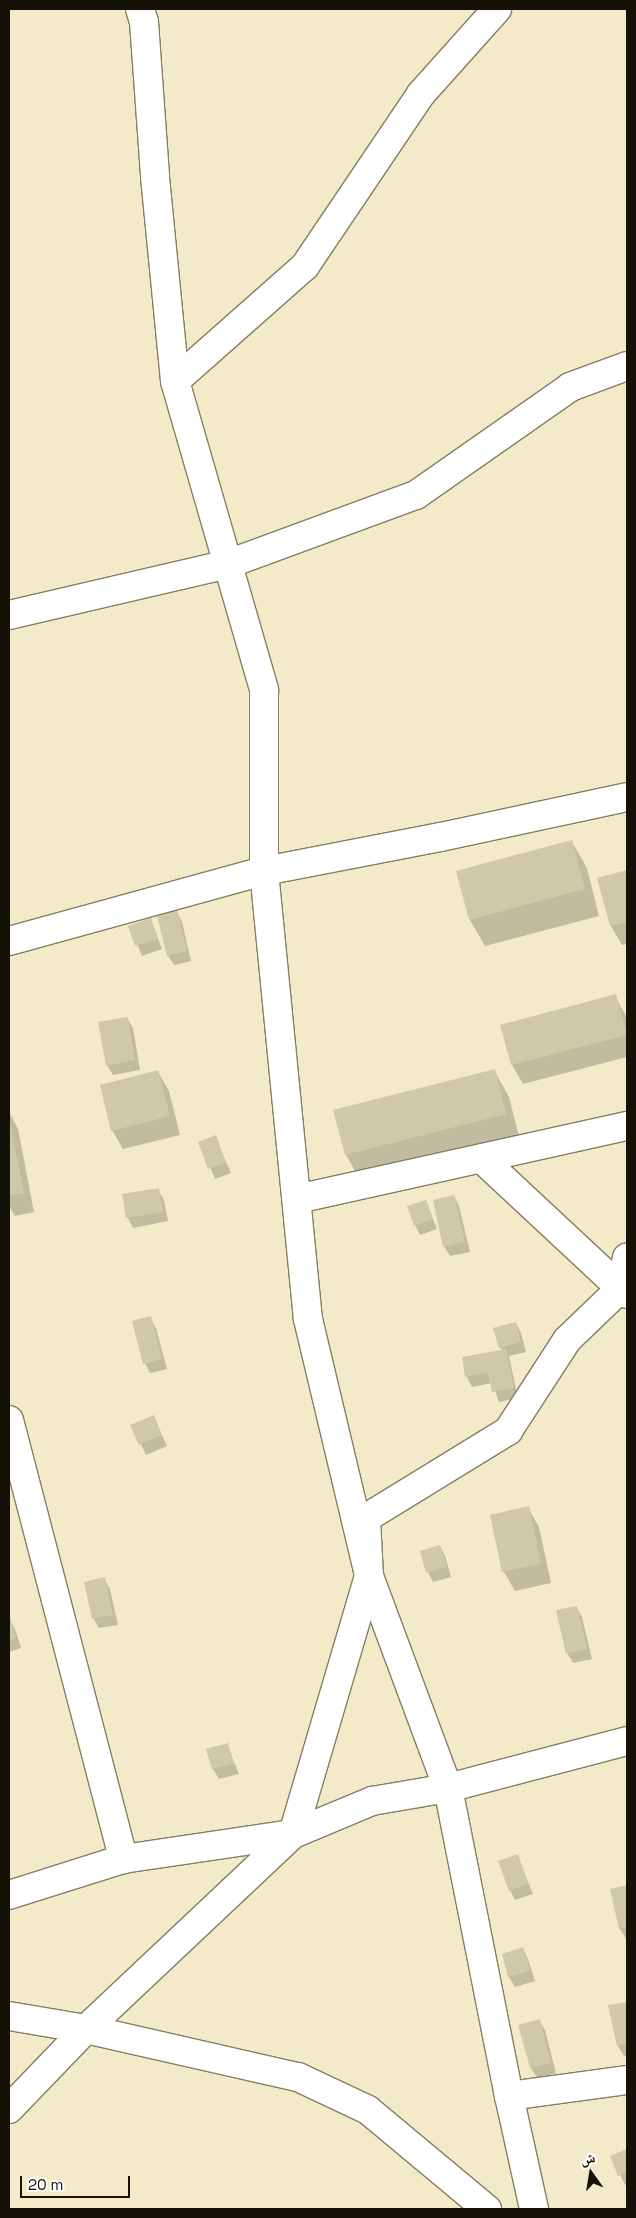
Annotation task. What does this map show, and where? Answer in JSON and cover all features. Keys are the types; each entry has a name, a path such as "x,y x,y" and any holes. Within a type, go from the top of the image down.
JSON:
{"street":[{"path":"140,9 144,22 155,177 175,381 264,690 264,871 308,1319 369,1576 448,1788 509,2096 534,2209"},
{"path":"175,381 305,266 421,94 497,9"},
{"path":"9,615 228,564 416,496 570,387 627,366"},
{"path":"9,941 264,871 441,837 627,797"},
{"path":"297,1199 627,1126"},
{"path":"482,1159 624,1291"},
{"path":"9,2109 86,2029 293,1834 369,1576 366,1518 508,1431 567,1340 624,1291 627,1258"},
{"path":"9,1420 123,1859"},
{"path":"9,1894 123,1859 293,1834 372,1801 448,1788 627,1741"},
{"path":"9,2016 86,2029 298,2077 368,2110 487,2209"},
{"path":"509,2096 627,2080"}],"building":[{"path":"572,840 585,889 469,920 456,871"},
{"path":"627,870 627,922 610,926 597,878"},
{"path":"177,910 187,951 167,956 157,916"},
{"path":"151,918 158,939 135,946 128,926"},
{"path":"616,994 627,1035 511,1065 500,1025"},
{"path":"128,1017 135,1060 106,1066 98,1022"},
{"path":"495,1069 506,1114 345,1155 333,1110"},
{"path":"158,1070 170,1116 111,1131 100,1085"},
{"path":"9,1119 24,1193 9,1196"},
{"path":"216,1135 226,1163 208,1169 198,1142"},
{"path":"159,1188 163,1212 126,1218 122,1194"},
{"path":"454,1195 465,1242 443,1247 433,1200"},
{"path":"426,1200 433,1219 414,1226 407,1206"},
{"path":"151,1316 162,1359 143,1364 132,1321"},
{"path":"516,1322 521,1342 499,1348 493,1328"},
{"path":"506,1349 514,1388 492,1392 488,1373 465,1377 462,1357"},
{"path":"154,1415 162,1435 139,1445 130,1425"},
{"path":"529,1506 541,1564 502,1572 490,1515"},
{"path":"440,1545 447,1567 426,1573 420,1551"},
{"path":"105,1577 113,1615 92,1619 84,1582"},
{"path":"577,1606 587,1649 566,1654 556,1610"},
{"path":"9,1618 16,1638 9,1641"},
{"path":"228,1743 234,1764 212,1769 206,1749"},
{"path":"518,1854 528,1884 509,1891 498,1861"},
{"path":"627,1885 627,1927 619,1929 610,1889"},
{"path":"523,1947 530,1971 508,1977 502,1954"},
{"path":"627,2002 627,2044 617,2046 608,2005"},
{"path":"540,2019 551,2063 530,2068 518,2025"},
{"path":"627,2149 627,2172 618,2176 610,2156"}]}
